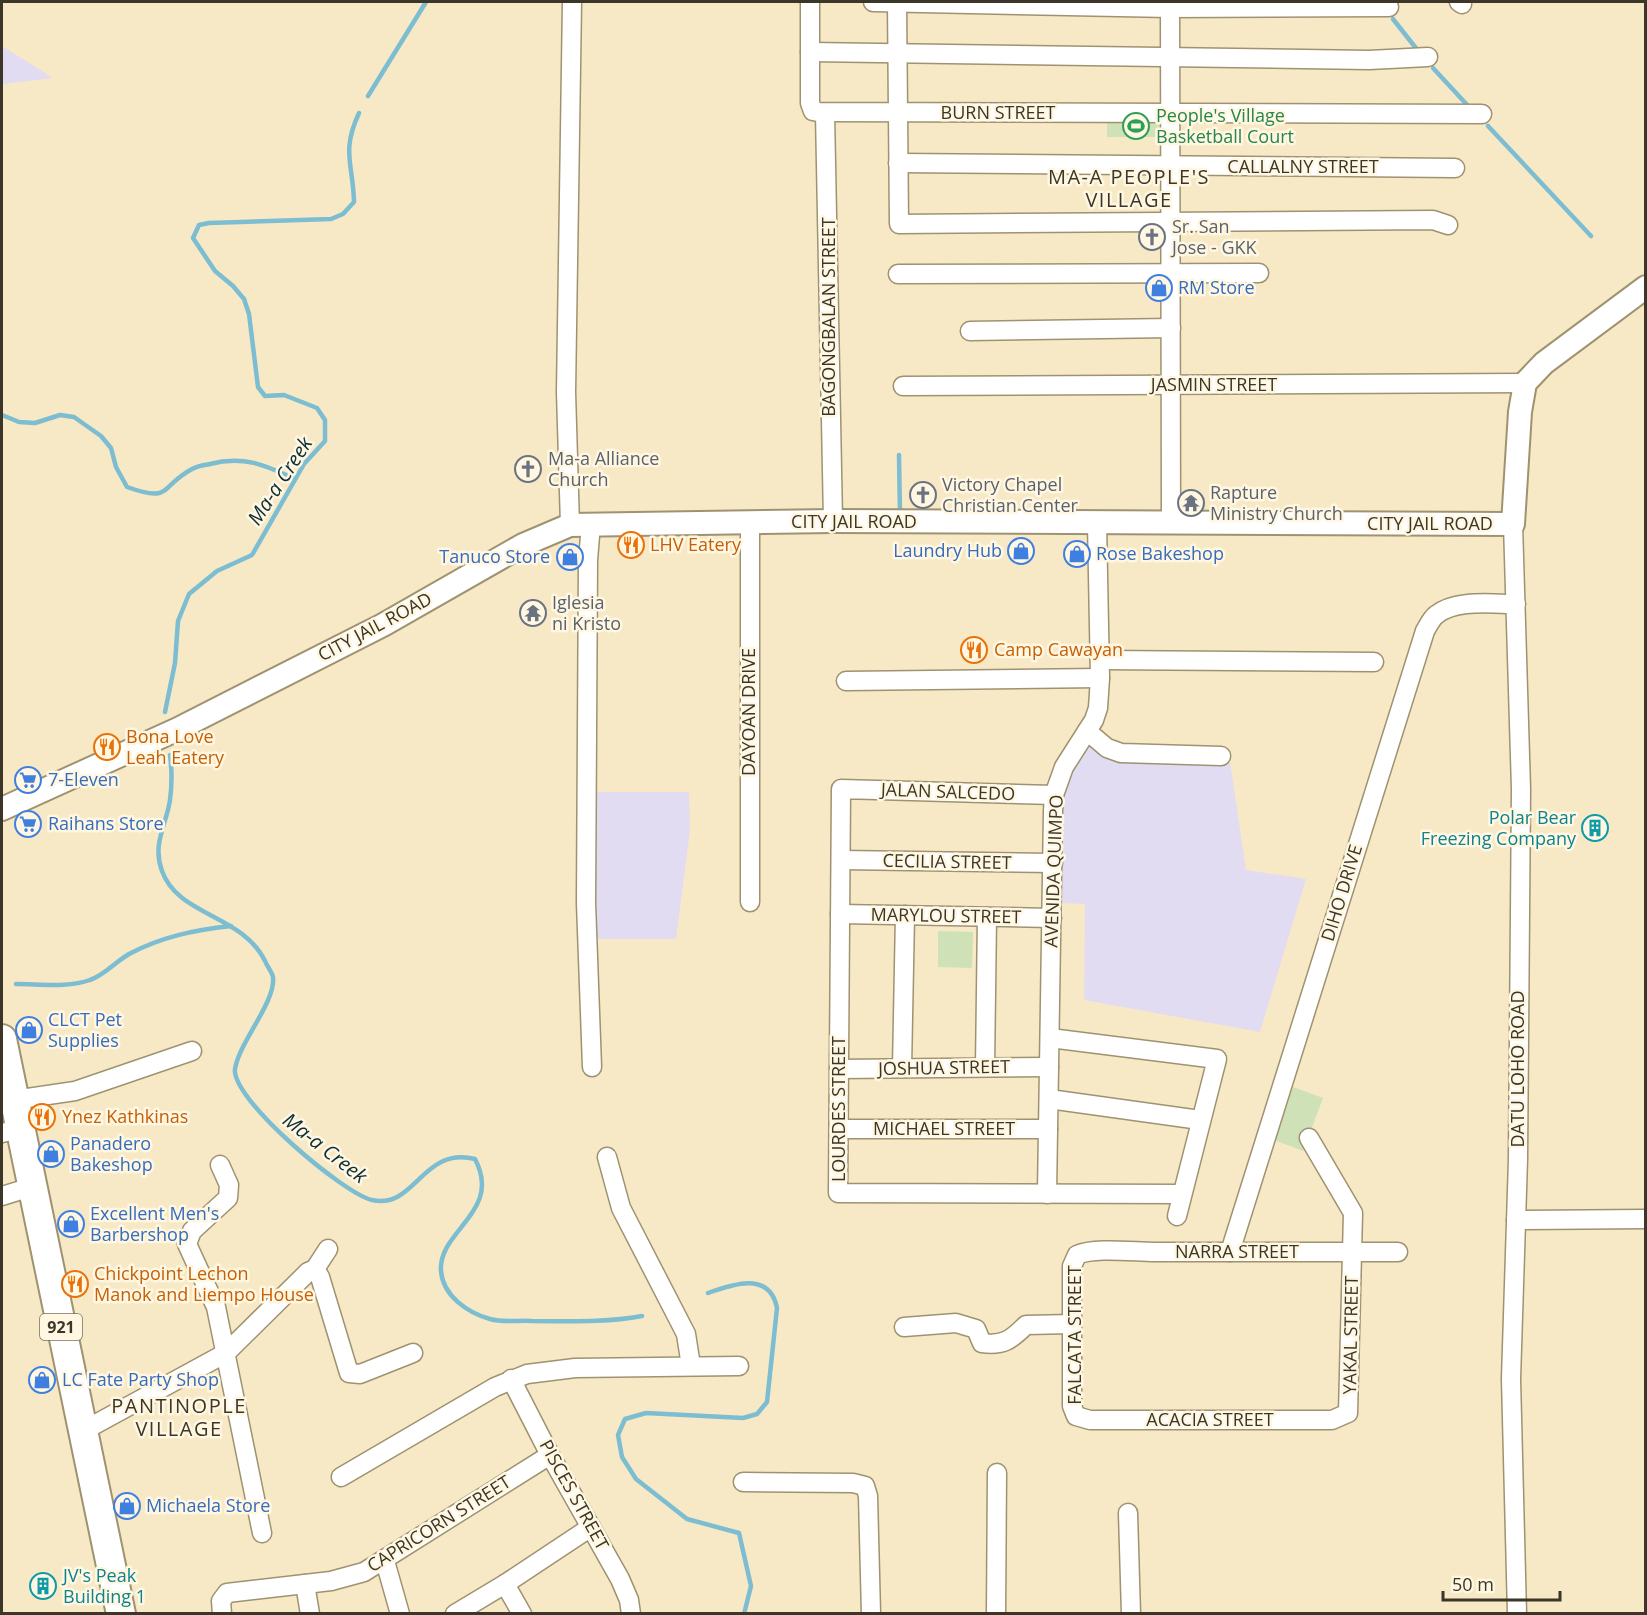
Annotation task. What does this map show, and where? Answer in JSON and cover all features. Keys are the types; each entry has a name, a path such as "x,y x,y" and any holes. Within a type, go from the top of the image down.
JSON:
{"main road":[{"name":"921","path":"3,1052 14,1100 10,1131 32,1186 121,1614"}],"street":[{"path":"572,2 566,392 581,524 588,561 586,839 592,1067"},
{"path":"810,2 810,107 813,111 825,113"},
{"path":"873,2 1389,7"},
{"path":"897,2 899,224 1433,220 1448,225"},
{"path":"1170,4 1171,523"},
{"path":"810,52 1170,59 1369,60 1428,57"},
{"name":"BURN STREET","path":"825,113 1482,114"},
{"name":"BAGONGBALAN STREET","path":"825,113 833,521"},
{"name":"CALLALNY STREET","path":"898,163 1455,168"},
{"path":"898,274 1259,273"},
{"path":"1525,383 1544,363 1646,287"},
{"path":"970,331 1171,328"},
{"name":"CITY JAIL ROAD","path":"2,809 178,729 383,625 523,545 581,524 833,521 1513,524 1520,420 1525,383"},
{"name":"JASMIN STREET","path":"903,386 1525,383"},
{"name":"DAYOAN DRIVE","path":"750,522 750,902"},
{"name":"AVENIDA QUIMPO","path":"1047,1194 1054,795 1064,766 1087,731 1098,708 1100,669 1097,523"},
{"name":"DATU LOHO ROAD","path":"1513,524 1521,789 1516,1220 1511,1379 1517,1614"},
{"name":"DIHO DRIVE","path":"1230,1252 1425,631 1435,616 1447,609 1462,605 1516,604"},
{"path":"846,681 1100,669 1374,662"},
{"path":"1087,731 1107,748 1121,753 1221,756"},
{"name":"JALAN SALCEDO","path":"841,789 1054,795"},
{"name":"LOURDES STREET","path":"841,789 838,1193 1182,1194"},
{"name":"CECILIA STREET","path":"841,860 1053,863"},
{"name":"MARYLOU STREET","path":"840,914 1052,918"},
{"path":"902,1068 905,915"},
{"path":"985,1067 987,917"},
{"path":"1050,1038 1217,1059 1177,1216"},
{"path":"14,1100 75,1091 192,1051"},
{"name":"JOSHUA STREET","path":"839,1069 1049,1067"},
{"path":"1049,1099 1200,1120"},
{"name":"MICHAEL STREET","path":"839,1130 1048,1129"},
{"name":"YAKAL STREET","path":"1309,1137 1353,1214 1350,1388 1349,1409 1345,1417"},
{"path":"607,1157 621,1208 686,1334 691,1366"},
{"path":"220,1165 229,1185 228,1198 192,1231 187,1244 212,1295 262,1533"},
{"path":"2,1196 32,1186"},
{"path":"1516,1220 1646,1219"},
{"path":"83,1431 226,1353 308,1272 315,1269 328,1249"},
{"name":"NARRA STREET","path":"1077,1256 1089,1252 1398,1252"},
{"name":"FALCATA STREET","path":"1076,1416 1072,1406 1072,1266 1077,1256"},
{"path":"315,1269 320,1277 349,1373 360,1374 413,1353"},
{"path":"904,1327 956,1323 976,1329 982,1342 997,1345 1014,1336 1026,1325 1072,1324"},
{"path":"341,1477 511,1379 550,1369 739,1366"},
{"name":"PISCES STREET","path":"511,1379 550,1455 626,1591 631,1614"},
{"name":"ACACIA STREET","path":"1076,1416 1090,1420 1332,1420 1345,1417"},
{"name":"CAPRICORN STREET","path":"222,1607 223,1596 233,1591 331,1581 364,1572 385,1561 550,1455"},
{"path":"996,1614 997,1473"},
{"path":"743,1482 853,1483 865,1486 868,1496 871,1614"},
{"path":"1128,1513 1131,1614"},
{"path":"456,1614 591,1527"},
{"path":"385,1561 400,1614"},
{"path":"305,1584 310,1614"},
{"path":"505,1584 522,1614"}],"shaded area":[{"path":"2,46 53,78 2,84"},
{"path":"1087,745 1105,755 1128,759 1230,762 1246,870 1306,879 1260,1032 1084,1000 1085,904 1061,903 1059,814 1062,790 1071,768"},
{"path":"592,792 689,792 690,830 676,939 591,939"}],"green space":[{"name":"People's Village Basketball Court","path":"1107,115 1164,115 1164,137 1107,137"},
{"path":"938,931 973,932 972,968 938,967"},
{"path":"1293,1087 1323,1098 1303,1151 1274,1140"}],"waterway":[{"name":"Ma-a Creek","path":"368,96 426,2"},
{"path":"1393,19 1419,52"},
{"path":"1433,68 1470,108"},
{"name":"Ma-a Creek","path":"165,712 175,663 178,621 189,594 217,571 252,555 304,464 325,441 325,420 317,408 284,395 265,396 258,387 249,314 244,299 215,271 193,238 199,225 209,223 331,219 343,214 354,202 349,148 359,113"},
{"path":"1488,126 1591,236"},
{"path":"2,415 19,422 35,423 60,415 74,417 101,436 111,448 116,467 127,487 141,492 159,493 194,468 222,461 254,463 295,479"},
{"path":"899,455 900,515"},
{"name":"Ma-a Creek","path":"170,755 172,777 170,800 158,852 162,871 170,886 182,897 241,933 255,945 273,977 269,998 243,1047 235,1069 239,1083 251,1101 269,1122 315,1164 358,1194 372,1200 387,1201 399,1196 430,1169 443,1161 457,1157 475,1159 481,1177 481,1193 476,1207 449,1244 443,1257 441,1271 446,1288 465,1308 490,1319 506,1321 600,1321 642,1316"},
{"path":"16,984 63,985 81,982 95,978 129,954 153,943 191,932 231,926"},
{"name":"Ma-a Creek","path":"708,1293 728,1286 749,1283 767,1289 773,1296 777,1308 767,1402 757,1414 743,1418 646,1413 625,1419 618,1435 622,1457 636,1479 687,1519 739,1533 751,1586 744,1614"}],"place":[{"name":"People's Village Basketball Court","path":"1136,126"},
{"name":"Sr. San Jose - GKK","path":"1152,237"},
{"name":"RM Store","path":"1159,288"},
{"name":"Ma-a Alliance Church","path":"528,469"},
{"name":"Victory Chapel Christian Center","path":"923,495"},
{"name":"Rapture Ministry Church","path":"1191,503"},
{"name":"LHV Eatery","path":"631,545"},
{"name":"Laundry Hub","path":"1021,551"},
{"name":"Rose Bakeshop","path":"1077,554"},
{"name":"Tanuco Store","path":"570,557"},
{"name":"Iglesia ni Kristo","path":"533,613"},
{"name":"Camp Cawayan","path":"974,650"},
{"name":"Bona Love Leah Eatery","path":"107,747"},
{"name":"7-Eleven","path":"28,780"},
{"name":"Raihans Store","path":"28,824"},
{"name":"Polar Bear Freezing Company","path":"1595,828"},
{"name":"CLCT Pet Supplies","path":"29,1030"},
{"name":"Ynez Kathkinas","path":"42,1117"},
{"name":"Panadero Bakeshop","path":"51,1154"},
{"name":"Excellent Men's Barbershop","path":"71,1224"},
{"name":"Chickpoint Lechon Manok and Liempo House","path":"75,1284"},
{"name":"LC Fate Party Shop","path":"42,1380"},
{"name":"Michaela Store","path":"127,1506"},
{"name":"JV's Peak Building 1","path":"43,1586"}],"district":[{"name":"MA-A PEOPLE'S VILLAGE","path":"1129,188"},
{"name":"PANTINOPLE VILLAGE","path":"179,1418"}]}
